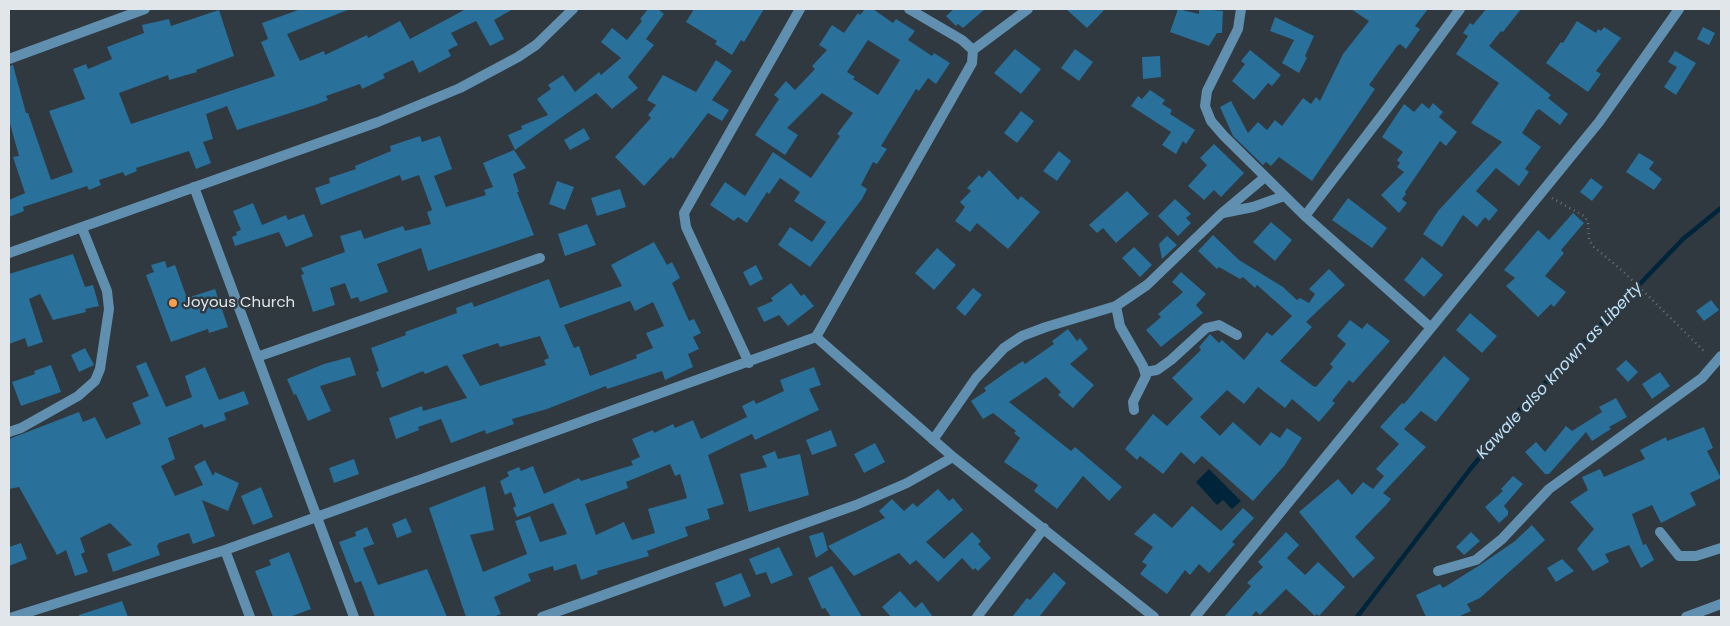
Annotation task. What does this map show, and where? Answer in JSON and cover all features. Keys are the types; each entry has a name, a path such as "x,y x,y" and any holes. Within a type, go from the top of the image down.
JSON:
{"street":[{"path":"9,59 145,9"},
{"path":"9,253 378,122 480,79 536,45 573,9"},
{"path":"749,363 686,227 684,213 800,9"},
{"path":"909,9 962,40 973,50"},
{"path":"13,617 225,550 816,338 972,62 973,50 1028,9"},
{"path":"1241,9 1238,29 1207,91 1205,106 1211,121 1304,216 1430,327"},
{"path":"1304,216 1389,106 1460,9"},
{"path":"1195,617 1430,327 1600,122 1679,9"},
{"path":"933,440 976,378 1004,348 1022,336 1046,327 1116,306 1147,285 1222,213 1265,177"},
{"path":"194,187 354,617"},
{"path":"1222,213 1252,207 1284,196"},
{"path":"9,432 21,428 78,396 94,381 100,369 109,309 107,291 82,228"},
{"path":"257,357 540,258"},
{"path":"1116,306 1120,326 1146,376 1133,402 1134,410"},
{"path":"1145,372 1157,370 1164,365 1206,328 1219,325 1237,336"},
{"path":"816,338 953,457 1154,617"},
{"path":"1438,571 1476,560 1502,539 1549,489 1702,378 1720,357"},
{"path":"542,617 856,505 906,483 953,457"},
{"path":"977,617 1044,528"},
{"path":"1660,532 1678,556 1696,556 1721,548"},
{"path":"225,550 250,617"},
{"path":"1686,617 1721,604"}],"path":[{"path":"1542,191 1584,216 1588,222 1590,240 1700,349 1720,357"}],"water":[{"path":"1209,469 1241,501 1232,509 1223,500 1217,505 1196,482"}],"building":[{"path":"301,9 350,9 287,34 300,61 324,51 325,55 367,35 368,38 400,21 410,39 466,9 513,9 494,20 504,39 490,46 476,21 451,33 458,45 448,50 451,56 419,73 413,60 383,74 385,78 362,89 360,84 326,96 328,100 315,105 237,130 227,106 206,114 213,139 203,142 211,163 196,169 189,151 136,168 137,171 125,176 123,172 99,180 101,185 89,190 87,186 23,207 24,211 9,217 9,200 25,193 13,157 19,156 9,120 9,66 13,65 26,113 28,113 51,180 73,172 49,111 85,99 73,69 86,64 88,69 112,59 107,47 144,33 142,25 169,19 171,26 219,10 234,56 196,70 197,72 169,80 168,75 119,93 131,124 275,76 261,42 268,39 262,23"},
{"path":"648,9 658,9 664,14 646,39 654,45 628,77 638,88 612,109 596,93 515,150 508,135 522,129 521,126 548,115 537,99 551,89 548,85 563,75 575,92 599,72 601,75 621,58 601,42 612,28 627,40 642,21 640,19"},
{"path":"694,9 764,9 744,42 741,40 732,55 715,44 717,41 686,22"},
{"path":"865,9 873,9 893,23 896,19 915,31 908,40 932,56 934,53 950,63 936,84 928,78 919,91 916,89 881,146 887,149 877,164 873,162 861,185 867,189 862,199 810,267 778,245 790,227 812,242 826,222 794,201 800,192 780,178 769,194 767,192 747,223 738,217 734,221 710,205 725,182 745,196 773,152 811,178 840,136 837,134 853,113 822,93 787,128 798,135 785,155 755,135 779,99 774,95 786,81 795,90 815,69 812,66 827,50 819,45 832,25 844,33 858,13 860,15","holes":["868,40 900,60 878,95 853,79 855,77 847,72"]},
{"path":"954,9 985,9 963,28 958,24 956,26 946,16"},
{"path":"1066,9 1105,9 1087,28"},
{"path":"1178,9 1199,14 1199,9 1223,11 1222,33 1217,33 1209,46 1170,32"},
{"path":"1351,9 1428,9 1415,26 1420,29 1406,49 1400,44 1397,46 1369,85 1375,89 1312,181 1279,157 1271,166 1266,162 1263,165 1233,136 1220,107 1231,101 1248,133 1258,122 1267,130 1275,120 1282,126 1303,98 1311,104 1316,97 1320,101 1343,54 1369,21"},
{"path":"1486,9 1521,9 1489,46 1551,95 1548,98 1568,114 1560,125 1539,109 1536,111 1522,133 1541,147 1525,169 1529,172 1519,186 1496,168 1476,191 1498,210 1489,221 1485,217 1477,227 1463,215 1442,247 1423,234 1438,211 1502,142 1471,123 1499,83 1456,54 1468,36 1463,33 1470,23 1473,25"},
{"path":"1275,17 1314,36 1305,56 1307,58 1299,73 1282,63 1294,40 1270,31"},
{"path":"1577,21 1596,33 1598,29 1601,31 1604,27 1621,38 1596,71 1601,74 1588,92 1546,63 1561,42 1563,43"},
{"path":"1703,27 1715,33 1709,45 1697,39"},
{"path":"1015,49 1041,69 1021,94 994,73"},
{"path":"1075,49 1093,62 1079,81 1061,68"},
{"path":"1250,50 1281,75 1272,86 1268,83 1254,100 1232,81 1245,64 1241,61"},
{"path":"1675,51 1696,63 1676,95 1664,87 1677,67 1668,62"},
{"path":"1160,56 1161,77 1143,79 1142,57"},
{"path":"716,60 732,71 712,100 729,110 722,121 708,113 673,159 671,157 644,186 615,157 651,118 648,115 656,105 647,100 663,75 696,92"},
{"path":"1150,90 1165,100 1162,104 1172,110 1170,114 1195,130 1186,144 1183,141 1176,154 1162,145 1171,132 1131,106 1138,96 1142,99"},
{"path":"1422,103 1429,109 1433,103 1443,112 1439,117 1457,132 1446,146 1440,141 1405,192 1406,194 1402,199 1407,203 1399,213 1381,195 1404,172 1397,167 1400,163 1397,160 1403,152 1382,137 1404,104 1414,112"},
{"path":"1021,111 1034,121 1017,143 1004,133"},
{"path":"584,128 590,139 570,150 564,140"},
{"path":"420,136 422,142 440,136 452,169 434,176 446,207 486,195 484,190 493,187 483,163 514,150 526,168 513,174 519,192 517,192 534,235 428,271 421,248 377,264 388,292 360,302 358,297 351,299 345,283 330,288 335,305 313,312 301,275 304,274 301,268 345,252 340,236 361,230 364,239 403,226 405,231 431,224 427,212 432,210 419,175 402,181 400,175 321,205 315,188 330,183 329,178 356,169 355,166 391,151 390,146"},
{"path":"1214,144 1244,173 1221,197 1214,190 1204,200 1188,186 1207,165 1200,158"},
{"path":"1059,151 1071,161 1057,181 1043,171"},
{"path":"1639,153 1654,162 1649,169 1662,179 1654,190 1626,172"},
{"path":"989,170 1018,200 1021,196 1040,212 1008,249 977,223 970,232 955,221 965,207 960,202 971,191 967,188 979,175 982,178"},
{"path":"1591,178 1603,187 1592,201 1580,192"},
{"path":"557,181 574,187 565,210 549,204"},
{"path":"620,189 626,207 597,216 591,198"},
{"path":"1127,191 1149,214 1116,243 1103,228 1097,233 1089,225"},
{"path":"1348,198 1387,228 1372,248 1332,220"},
{"path":"1175,199 1191,214 1186,218 1191,223 1178,236 1158,216"},
{"path":"253,203 262,225 286,215 288,220 304,214 313,236 286,247 279,232 235,246 232,237 241,230 233,211"},
{"path":"1573,213 1584,223 1561,250 1564,253 1545,276 1566,292 1554,307 1551,304 1538,317 1506,286 1515,278 1504,270 1538,230 1549,240"},
{"path":"1271,222 1292,240 1275,261 1253,242"},
{"path":"587,224 596,245 565,256 558,234"},
{"path":"1213,235 1239,260 1283,287 1297,300 1300,298 1309,303 1315,294 1309,289 1329,269 1345,285 1306,322 1312,327 1280,361 1313,386 1316,387 1333,367 1330,364 1346,344 1337,336 1350,320 1362,329 1367,323 1390,341 1353,383 1349,380 1332,401 1335,403 1319,422 1292,399 1285,408 1258,387 1244,404 1227,390 1200,417 1220,436 1233,422 1260,446 1271,432 1280,438 1287,428 1302,438 1284,466 1253,501 1202,456 1194,464 1181,452 1163,474 1140,456 1137,460 1125,449 1153,414 1167,426 1193,399 1172,378 1201,350 1199,347 1210,334 1219,343 1222,340 1244,360 1267,332 1272,336 1292,316 1257,285 1255,288 1243,277 1240,279 1219,267 1217,269 1198,251"},
{"path":"1167,236 1177,245 1162,259 1159,244"},
{"path":"654,242 667,265 672,262 680,278 672,283 689,321 694,319 701,333 693,337 699,349 688,354 693,367 665,380 662,371 607,389 606,386 547,409 512,419 514,424 486,434 485,430 451,443 441,419 418,427 419,430 396,439 389,418 422,406 423,411 467,398 447,365 425,374 423,371 382,388 376,372 379,371 371,348 406,335 405,332 457,313 456,308 472,302 474,307 549,279 560,308 622,286 611,265","holes":["630,301 635,311 653,302 664,326 646,333 653,348 636,355 637,358 590,376 579,346 574,348 564,325","540,336 549,358 544,360 546,365 480,386 462,355 498,343 500,347"]},
{"path":"1134,247 1152,265 1140,277 1122,258"},
{"path":"937,248 956,265 934,290 915,273"},
{"path":"73,254 85,287 93,285 99,306 85,309 86,312 53,320 40,294 29,299 43,342 28,347 25,338 9,344 9,274"},
{"path":"1422,257 1443,275 1424,297 1404,280"},
{"name":"Joyous Church","path":"165,261 167,268 175,265 187,298 215,289 228,327 209,333 208,329 171,342 146,275 154,272 151,265"},
{"path":"756,265 763,279 750,286 743,272"},
{"path":"1181,272 1206,294 1196,305 1203,313 1161,347 1146,330 1161,317 1158,314 1183,292 1172,282"},
{"path":"791,283 801,296 804,294 814,306 788,326 779,315 764,322 757,308 773,301 771,298"},
{"path":"973,288 982,295 965,316 956,308"},
{"path":"1711,300 1719,310 1704,321 1696,311"},
{"path":"1470,313 1497,336 1482,353 1456,330"},
{"path":"1068,329 1077,341 1080,338 1088,349 1070,364 1094,385 1073,408 1058,395 1061,392 1046,377 1009,402 1071,451 1075,447 1122,487 1109,501 1083,476 1057,509 1034,491 1038,485 1004,462 1020,438 1014,433 1016,431 993,413 983,419 971,401 986,391 984,388 1012,368 1023,361 1025,364 1054,344 1052,341"},
{"path":"85,348 94,365 79,372 71,355"},
{"path":"1444,356 1470,379 1436,422 1421,411 1404,429 1426,447 1383,493 1391,499 1355,537 1375,558 1353,578 1299,512 1338,479 1352,495 1363,482 1373,489 1384,476 1376,469 1399,444 1380,427 1402,403 1404,404"},
{"path":"350,357 356,375 320,386 331,411 308,421 287,379 324,364"},
{"path":"1626,360 1638,372 1628,382 1616,369"},
{"path":"146,362 166,407 192,397 185,376 205,367 219,400 244,391 249,404 224,413 226,420 204,428 202,424 168,438 175,459 161,466 175,496 203,485 194,466 205,460 213,476 215,472 239,483 228,511 202,500 215,536 193,544 189,533 159,543 157,546 160,555 113,572 107,554 132,545 110,523 80,538 85,552 81,554 88,572 75,576 66,550 57,555 19,487 9,489 9,439 79,412 83,422 95,417 106,439 141,424 132,403 149,396 136,366"},
{"path":"51,365 61,392 21,406 12,382 35,374 34,371"},
{"path":"814,367 821,385 809,389 819,410 755,440 752,434 708,455 724,504 707,509 710,519 685,527 688,536 647,551 649,556 597,571 598,574 581,580 576,564 554,571 553,566 528,574 531,581 494,597 501,614 493,617 466,617 429,508 485,486 494,530 470,535 483,572 527,554 515,521 530,516 540,542 567,534 553,503 517,517 513,508 516,506 511,492 505,495 500,481 509,476 507,472 519,467 521,471 533,466 544,494 579,478 581,481 633,465 631,461 640,457 632,439 653,430 654,433 673,424 675,428 693,420 701,439 747,417 742,406 754,400 756,404 784,391 780,380","holes":["670,464 675,476 680,474 687,498 648,509 655,533 632,540 624,522 596,535 585,504 628,488 626,482"]},
{"path":"1660,372 1670,386 1652,399 1642,384"},
{"path":"1616,398 1627,417 1609,427 1611,429 1592,441 1586,432 1549,474 1545,474 1525,452 1536,442 1545,452 1566,426 1572,431 1602,412 1599,407"},
{"path":"1704,427 1713,448 1707,451 1721,478 1690,493 1696,505 1661,523 1652,505 1632,514 1643,545 1646,544 1654,560 1641,568 1629,545 1605,554 1609,562 1593,571 1577,549 1594,529 1570,502 1588,490 1582,477 1600,469 1604,477 1645,459 1640,450 1666,437 1667,441"},
{"path":"831,430 837,446 812,455 806,440"},
{"path":"875,443 885,462 864,473 854,454"},
{"path":"775,451 778,459 800,454 809,495 749,512 740,474 767,467 762,456"},
{"path":"354,459 359,474 334,483 329,468"},
{"path":"1513,476 1523,484 1504,506 1508,511 1508,515 1499,523 1485,507 1503,491 1501,489"},
{"path":"261,487 273,517 253,525 241,496"},
{"path":"938,489 949,501 953,498 963,510 926,542 944,559 972,532 981,541 978,544 991,558 978,571 975,568 973,570 962,558 938,582 916,560 910,565 899,553 854,576 828,546 885,518 879,511 892,499 904,511 913,503 917,507"},
{"path":"1192,506 1221,531 1243,508 1254,518 1232,542 1235,544 1209,573 1199,564 1190,575 1185,570 1167,594 1140,574 1147,565 1142,562 1153,547 1134,534 1154,513 1172,528"},
{"path":"406,518 412,532 397,538 392,524"},
{"path":"1532,525 1545,540 1480,598 1467,604 1471,611 1458,617 1426,617 1416,595 1440,584 1443,588 1515,541"},
{"path":"367,527 374,544 363,548 378,585 427,569 447,617 375,617 361,581 355,583 339,542 356,536 355,532"},
{"path":"823,532 828,550 816,558 809,536"},
{"path":"1286,532 1299,545 1287,558 1305,575 1318,562 1345,587 1319,616 1317,614 1315,616 1286,589 1260,615 1256,611 1251,617 1224,617 1251,586 1247,583 1263,567 1258,562"},
{"path":"1471,532 1480,541 1464,555 1456,547"},
{"path":"21,543 27,559 9,566 9,547"},
{"path":"779,547 793,575 771,584 766,572 756,575 749,559"},
{"path":"289,552 311,609 290,617 273,617 255,571 271,565 269,560"},
{"path":"1562,559 1574,571 1556,582 1547,568"},
{"path":"832,566 862,617 831,617 825,608 822,609 808,578"},
{"path":"1054,572 1066,583 1039,617 1012,617 1027,598 1030,600"},
{"path":"741,573 751,596 724,607 715,583"},
{"path":"900,591 915,608 922,602 933,617 891,617 882,607"},
{"path":"122,601 128,617 79,617 79,615"}],"waterway":[{"name":"Kawale also known as Liberty","path":"1357,617 1471,468 1523,406 1683,239 1721,208"}],"place":[{"name":"Joyous Church","path":"173,303"}]}
